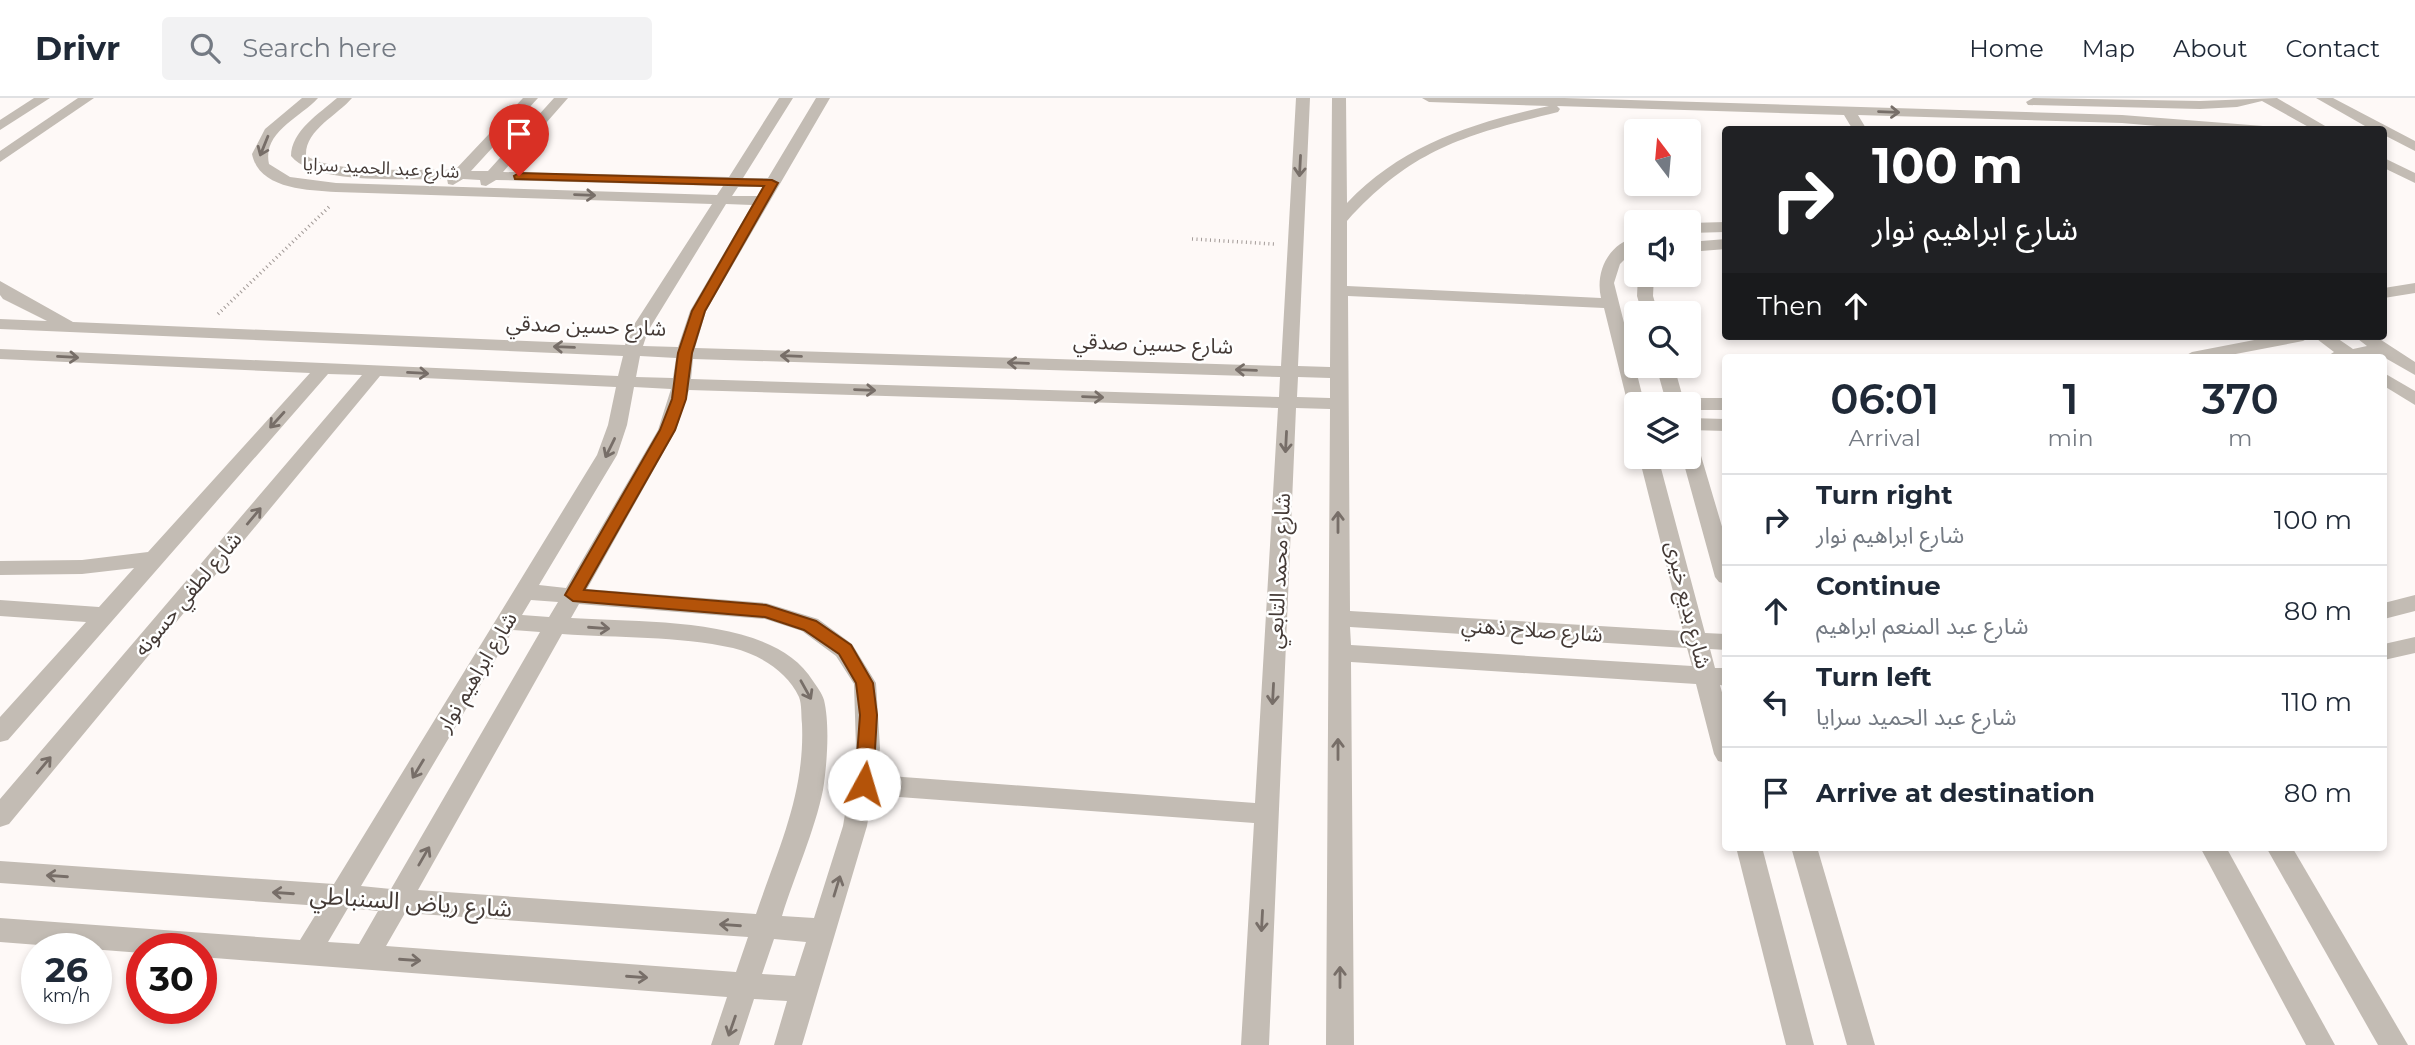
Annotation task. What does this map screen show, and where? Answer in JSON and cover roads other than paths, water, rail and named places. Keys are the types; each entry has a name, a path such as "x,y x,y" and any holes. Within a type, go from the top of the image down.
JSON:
{"street":[{"path":"0,127 43,98"},
{"path":"0,158 87,98"},
{"name":"شارع عبد الحميد سرايا","path":"311,98 267,136 260,148 259,159 265,169 277,178 295,184 762,201"},
{"name":"شارع عبد الحميد سرايا","path":"345,98 300,138 296,149 300,159 311,166 329,171 772,183"},
{"path":"444,191 531,98"},
{"path":"478,192 561,98"},
{"name":"شارع ابراهيم نوار","path":"307,953 607,455 621,417 624,382 632,350 649,312 786,98"},
{"path":"366,957 667,430 679,399 685,353 698,311 823,98"},
{"name":"شارع محمد التابعي","path":"1255,1045 1303,98"},
{"path":"1339,98 1340,1045"},
{"path":"1429,98 2226,126"},
{"path":"1914,98 2219,104 2258,98"},
{"path":"2267,98 2318,126"},
{"path":"2323,98 2376,126"},
{"path":"1339,220 1377,181 1431,146 1499,121 1581,103"},
{"path":"2219,104 2246,126"},
{"path":"1849,111 1858,126"},
{"path":"2205,124 2213,126"},
{"path":"2387,132 2412,145"},
{"path":"2387,146 2412,145"},
{"path":"0,170 15,148"},
{"path":"2387,164 2415,181"},
{"path":"2387,173 2415,181"},
{"path":"1701,228 1722,227"},
{"path":"1701,246 1722,244"},
{"path":"1624,250 1617,255 1608,270 1606,283 1633,392"},
{"path":"0,286 9,295 73,327"},
{"path":"2387,293 2415,288"},
{"path":"1338,291 1610,303"},
{"name":"شارع حسين صدقي","path":"0,324 685,353 1338,373"},
{"path":"2208,354 2282,340"},
{"path":"2327,340 2344,354"},
{"path":"2369,340 2415,370"},
{"path":"2357,354 2383,349"},
{"path":"0,354 624,382 1338,404"},
{"path":"0,362 35,356"},
{"path":"0,733 323,369"},
{"name":"شارع لطفي حسونه","path":"0,817 375,371"},
{"path":"2387,380 2415,399"},
{"path":"1701,404 1722,404"},
{"path":"1701,425 1722,425"},
{"name":"شارع بديع خيرى","path":"1653,469 1697,640 1716,677 1722,723"},
{"name":"شارع بديع خيرى","path":"1695,469 1722,563"},
{"path":"0,568 82,567 153,559"},
{"path":"525,592 766,611 810,625 845,650 864,683 869,715 864,784 855,826 788,1045"},
{"path":"2387,610 2415,603"},
{"path":"0,608 105,615"},
{"name":"شارع صلاح ذهني","path":"1338,618 1722,642"},
{"path":"506,622 702,635 737,640 771,653 796,672 812,699 815,758 804,814 725,1045"},
{"path":"2387,651 2415,645"},
{"name":"شارع صلاح ذهني","path":"1338,653 1716,677"},
{"path":"864,784 1267,814"},
{"path":"1750,851 1800,1045"},
{"path":"1805,851 1861,1045"},
{"path":"2216,851 2320,1045"},
{"path":"2281,851 2394,1045"},
{"name":"شارع رياض السنباطي","path":"0,872 823,931"},
{"path":"0,930 805,990"}]}
